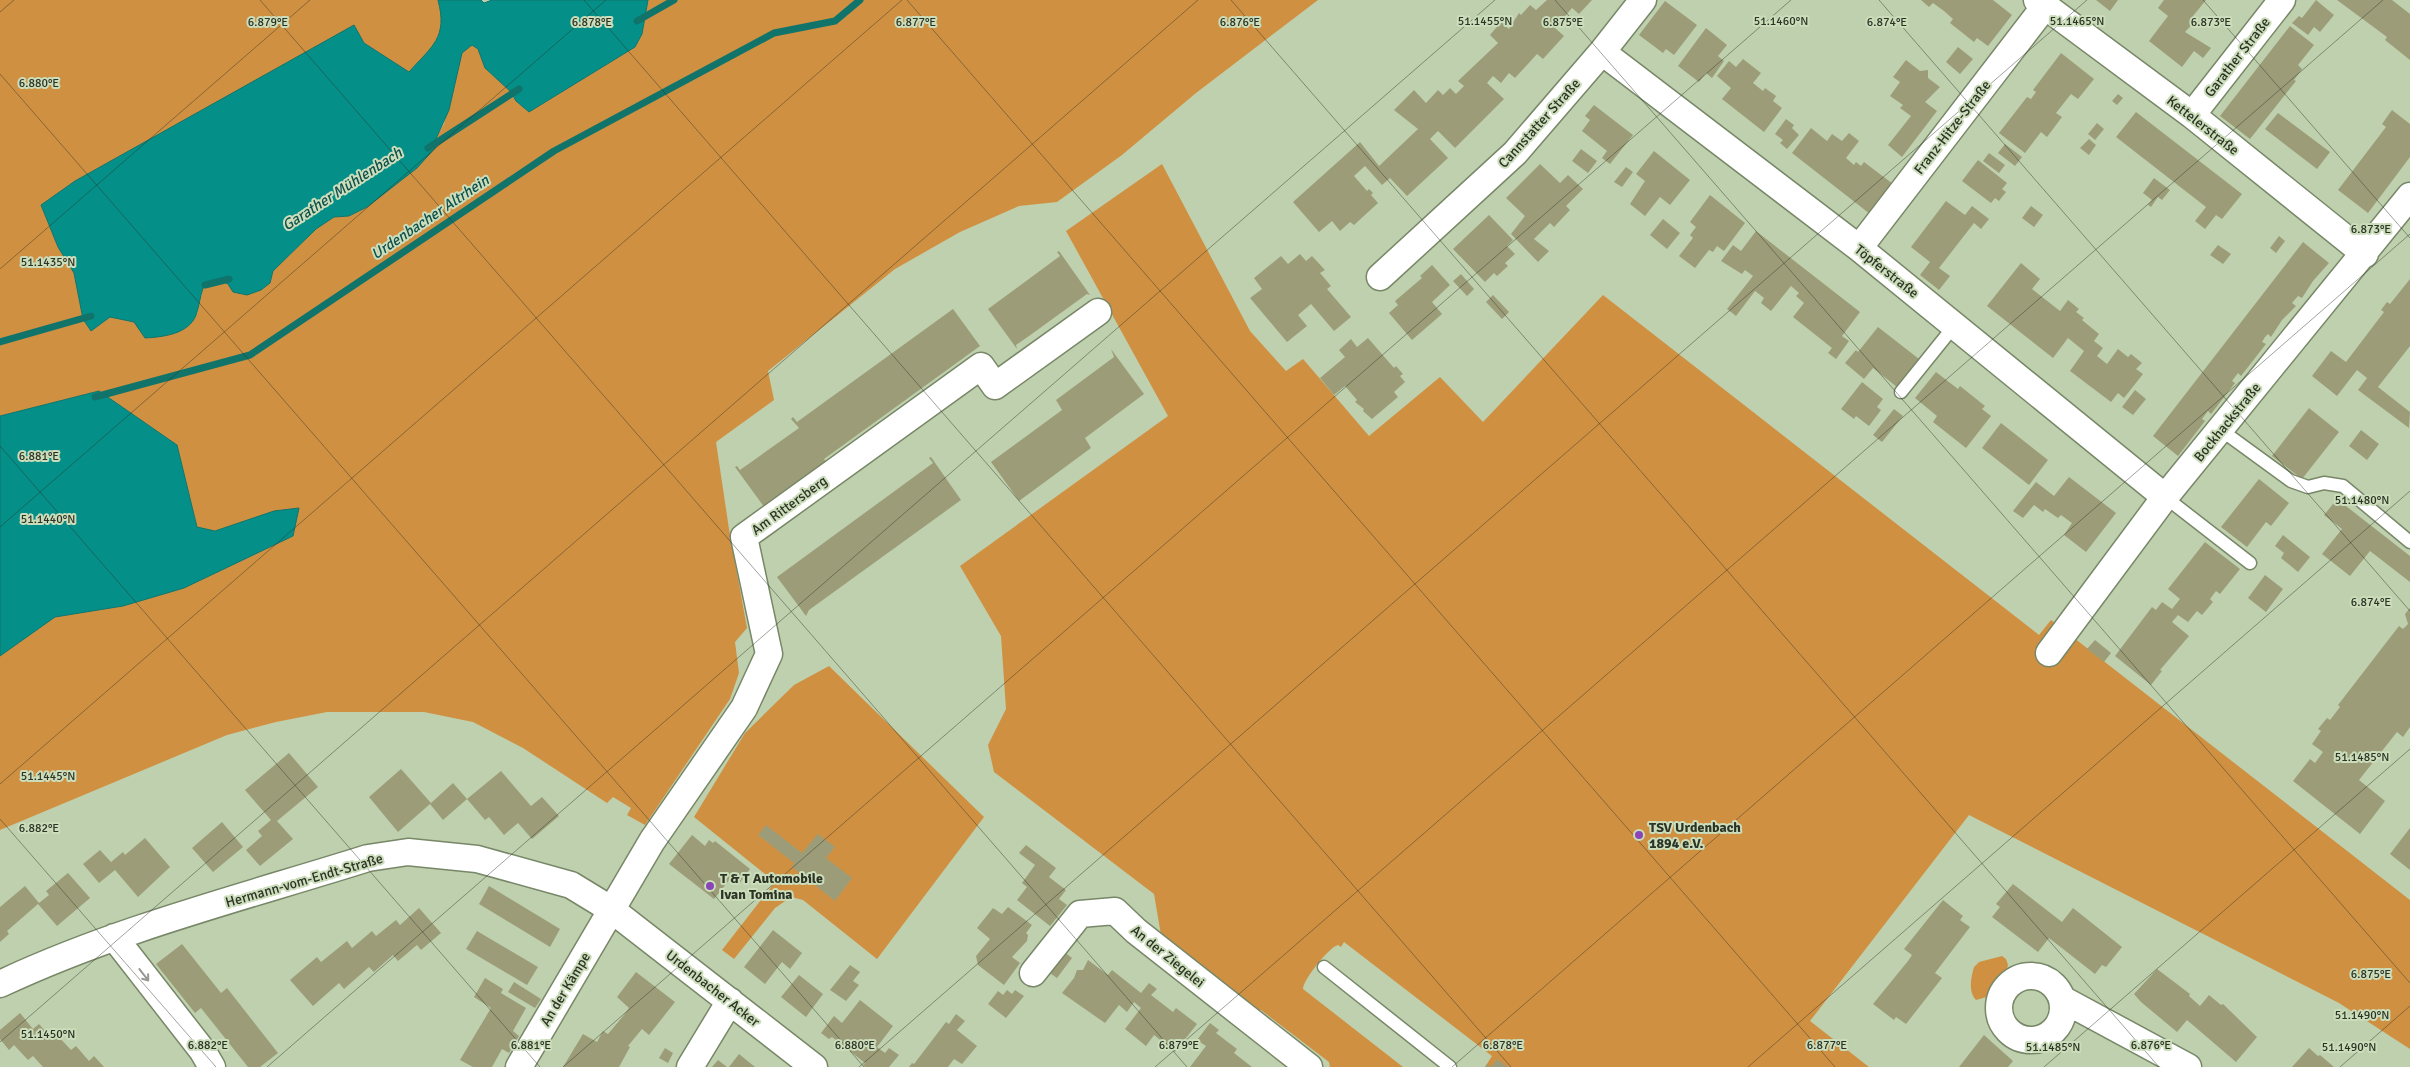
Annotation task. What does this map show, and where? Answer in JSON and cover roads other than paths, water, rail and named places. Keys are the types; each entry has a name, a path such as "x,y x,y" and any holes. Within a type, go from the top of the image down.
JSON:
{"street":[{"name":"Cannstatter Straße","path":"1380,277 1515,153 1602,52 1643,0"},
{"name":"Garather Straße","path":"2192,115 2282,0"},
{"name":"Kettelerstraße","path":"2041,3 2192,115 2365,254"},
{"name":"Franz-Hitze-Straße","path":"1859,248 2041,3"},
{"name":"Töpferstraße","path":"1602,52 1859,248 2165,498"},
{"name":"Bockhackstraße","path":"2049,653 2165,498 2365,254 2410,196"},
{"name":"Am Rittersberg","path":"612,910 652,841 744,708 769,654 744,538 981,366 995,386 1098,312"},
{"name":"Hermann-vom-Endt-Straße","path":"0,984 34,968 114,937 368,858 408,852 477,859 571,885 612,910"},
{"name":"Urdenbacher Acker","path":"612,910 814,1067"},
{"name":"An der Kämpe","path":"519,1067 612,910"},
{"name":"An der Ziegelei","path":"1033,973 1080,914 1114,910 1136,931 1309,1067"},
{"path":"114,937 202,1050 212,1067"},
{"path":"2062,999 2188,1067"},
{"path":"690,1067 730,1000"}],"lane":[{"path":"1901,392 1955,325"},
{"path":"2221,430 2291,481 2308,487 2324,484 2343,486 2410,542"},
{"path":"2165,498 2250,563"},
{"path":"1324,967 1450,1067"}],"water":[{"path":"438,0 481,0 484,3 492,0 648,0 642,34 635,47 529,112 485,68 478,49 472,45 462,53 449,110 435,141 436,147 417,168 367,207 349,216 334,217 316,229 273,271 270,283 261,290 247,295 233,292 228,284 220,280 203,288 196,315 188,326 175,333 160,337 145,338 134,322 110,317 91,331 83,319 74,273 58,247 41,205 75,181 354,25 364,43 409,72 431,48 439,33 441,13"},
{"path":"99,391 177,445 197,527 215,531 274,511 299,508 293,536 184,588 123,606 55,617 0,656 0,416"}],"waterway":[{"name":"Garather Mühlenbach","path":"637,21 674,0"},
{"name":"Urdenbacher Altrhein","path":"95,397 250,355 554,151 774,33 835,21 860,0"},
{"name":"Garather Mühlenbach","path":"428,148 519,89"},
{"name":"Garather Mühlenbach","path":"205,285 229,279"},
{"name":"Garather Mühlenbach","path":"0,342 91,316"}],"place":[{"name":"TSV Urdenbach 1894 e.V.","path":"1639,835"},
{"name":"T & T Automobile Ivan Tomina","path":"710,886"}]}
